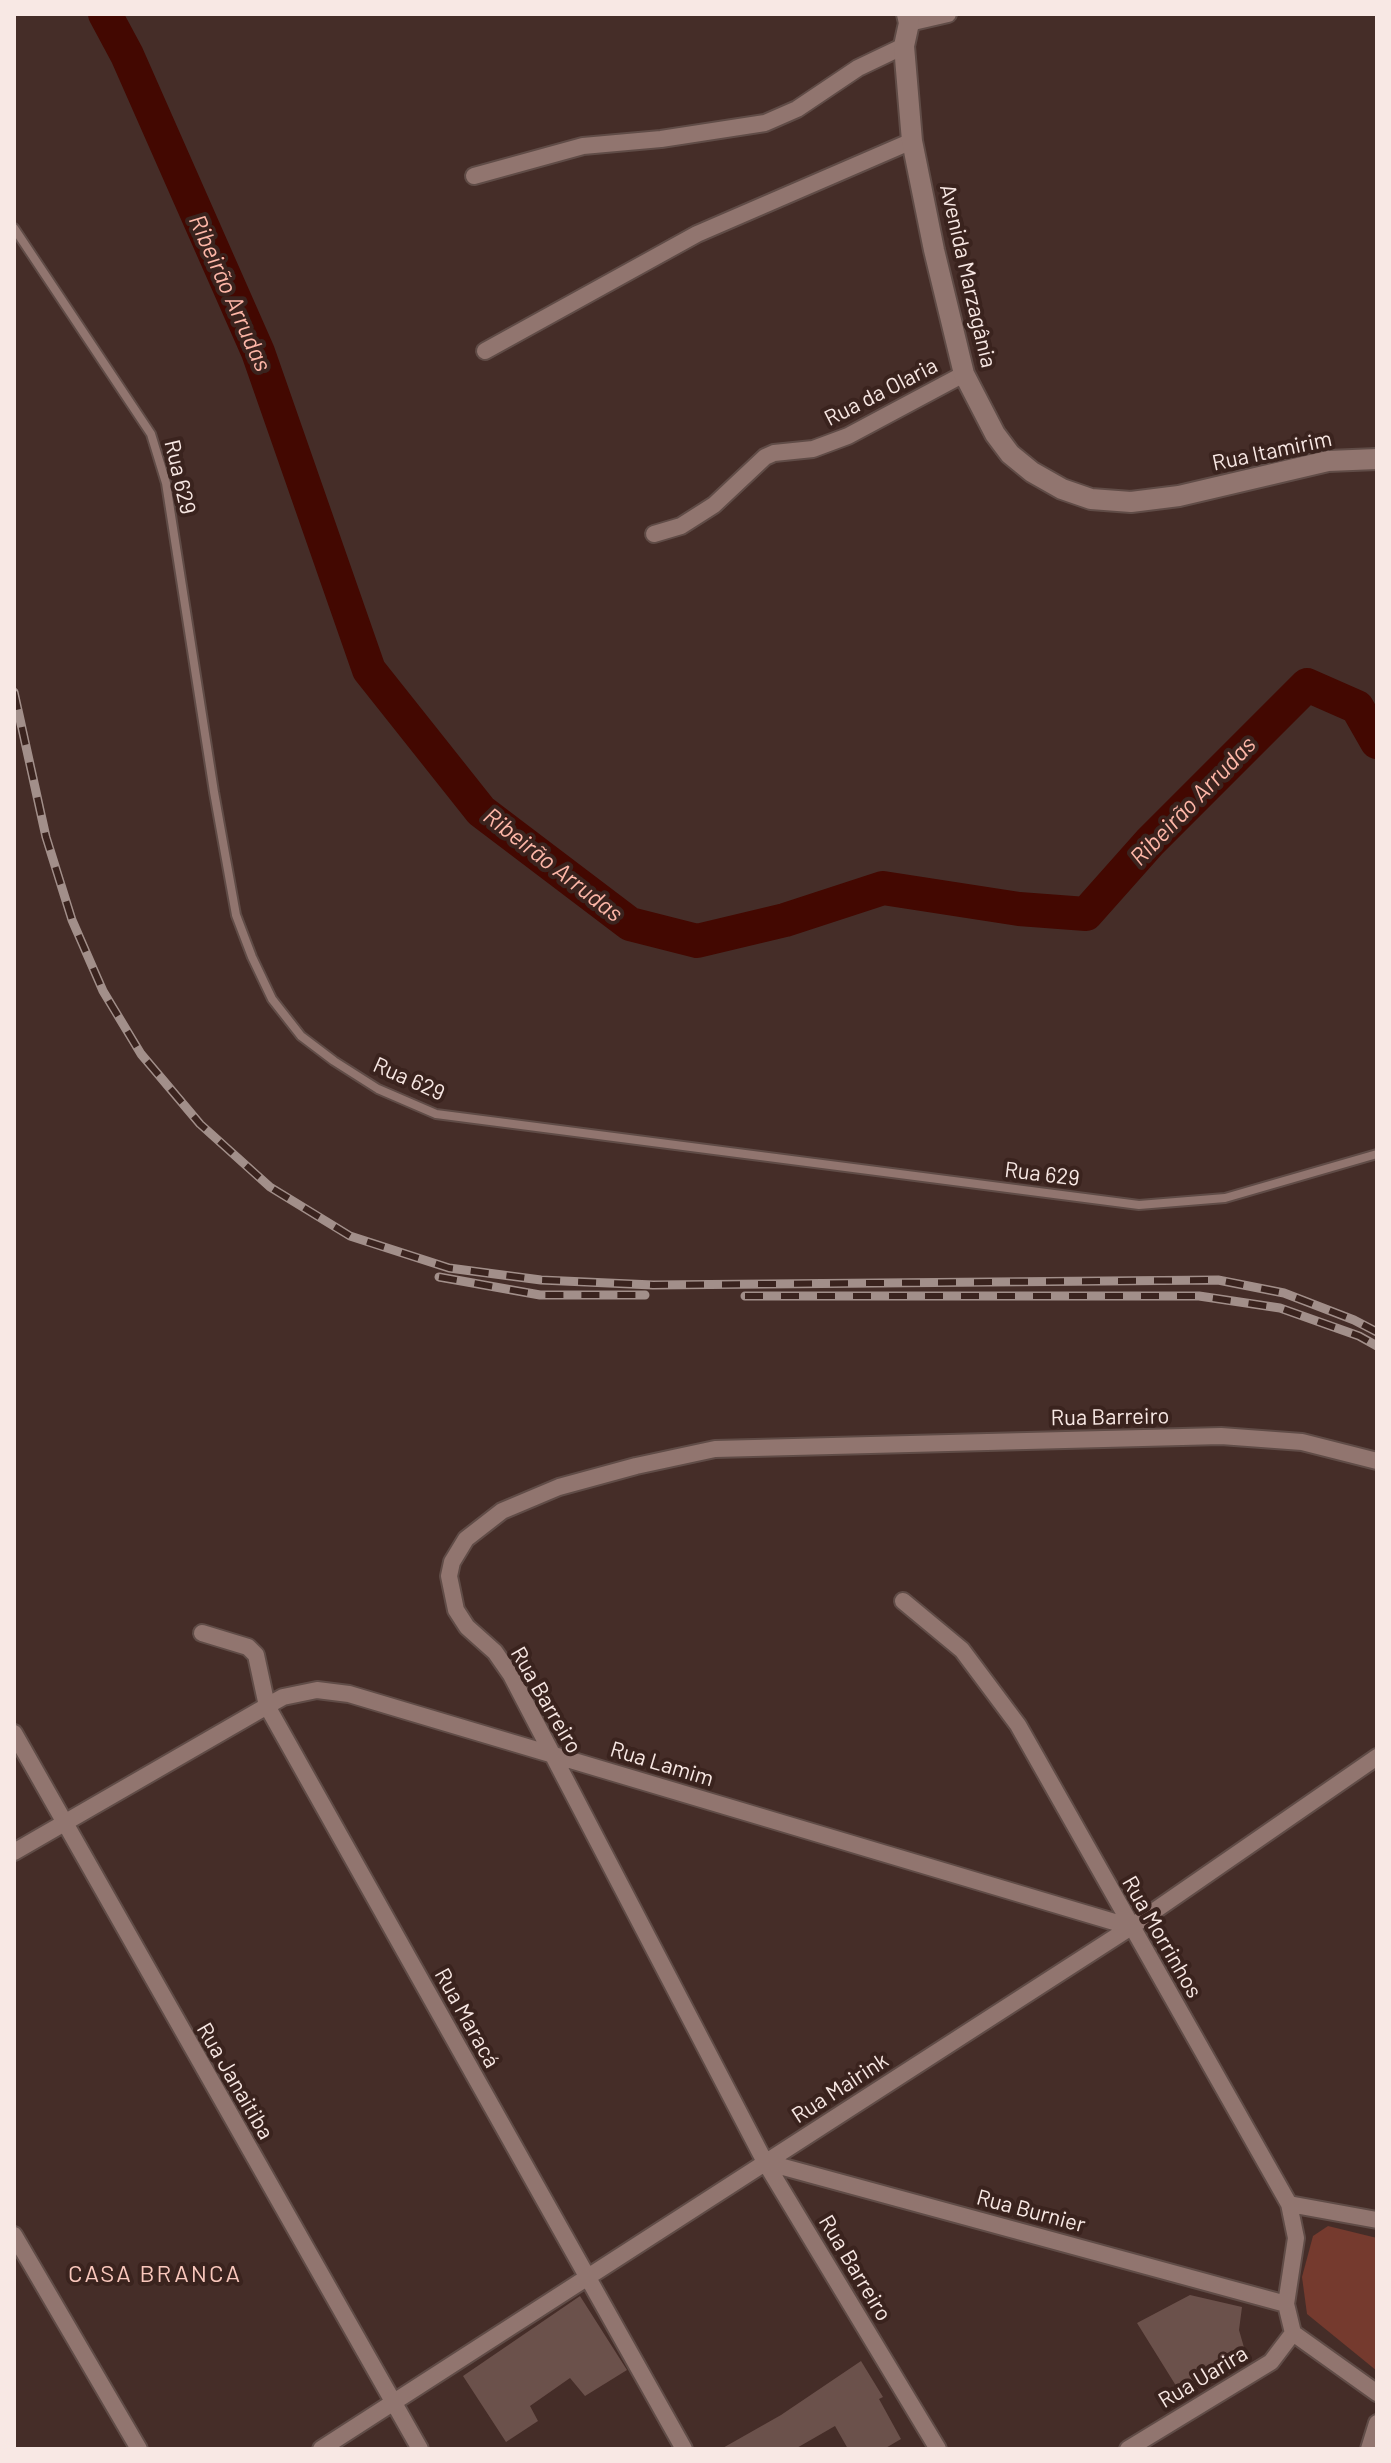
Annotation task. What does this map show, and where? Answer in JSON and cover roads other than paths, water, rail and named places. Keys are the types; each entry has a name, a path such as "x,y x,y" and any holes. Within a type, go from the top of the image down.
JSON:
{"street":[{"path":"908,18 948,14"},
{"name":"Avenida Marzagânia","path":"908,18 904,46 912,141 964,374 995,434 1010,454 1032,472 1062,489 1091,499 1131,502 1179,496"},
{"path":"474,176 583,146 661,139 765,123 797,109 858,68 904,46"},
{"path":"485,351 697,234 912,141"},
{"name":"Rua da Olaria","path":"654,534 681,526 714,505 765,457 774,453 813,449 848,436 964,374"},
{"name":"Rua Itamirim","path":"1179,496 1328,461 1377,459"},
{"name":"Rua Barreiro","path":"938,2449 765,2162 511,1675 495,1652 467,1627 456,1610 449,1576 452,1562 466,1539 502,1511 559,1487 715,1449 1221,1436 1302,1442 1377,1461"},
{"name":"Rua Morrinhos","path":"903,1601 962,1650 1018,1725 1289,2204 1296,2238 1286,2304 1293,2333"},
{"name":"Rua Maracá","path":"202,1633 248,1647 256,1655 267,1706 684,2449"},
{"name":"Rua Lamim","path":"14,1852 283,1697 317,1690 349,1694 1131,1927"},
{"name":"Rua Janaitiba","path":"14,1733 420,2449"},
{"name":"Rua Mairink","path":"321,2449 1131,1927 1377,1757"},
{"name":"Rua Burnier","path":"765,2162 1286,2304"},
{"path":"1289,2204 1377,2220"},
{"path":"14,2235 139,2449"},
{"path":"1293,2333 1377,2393"},
{"name":"Rua Uarira","path":"1128,2449 1271,2362 1293,2333"},
{"path":"1369,2449 1377,2423"}],"lane":[{"name":"Rua 629","path":"14,228 151,434 166,483 236,915 272,999 301,1036 334,1061 378,1089 436,1114 1139,1205 1225,1198 1377,1154"}],"waterway":[{"name":"Ribeirão Arrudas","path":"105,14 127,55 258,352 369,670 481,811 630,924 697,941 785,920 883,888 1019,909 1086,914 1150,842 1307,685 1357,707 1377,742"}],"railway":[{"path":"14,692 46,837 72,920 103,991 141,1054 200,1124 270,1187 350,1236 449,1268 541,1280 653,1285 1218,1280 1284,1293 1377,1332"},
{"path":"439,1277 540,1295 645,1295"},
{"path":"745,1296 1199,1296 1280,1308 1359,1336 1377,1346"}],"district":[{"name":"CASA BRANCA","path":"155,2274"}]}
